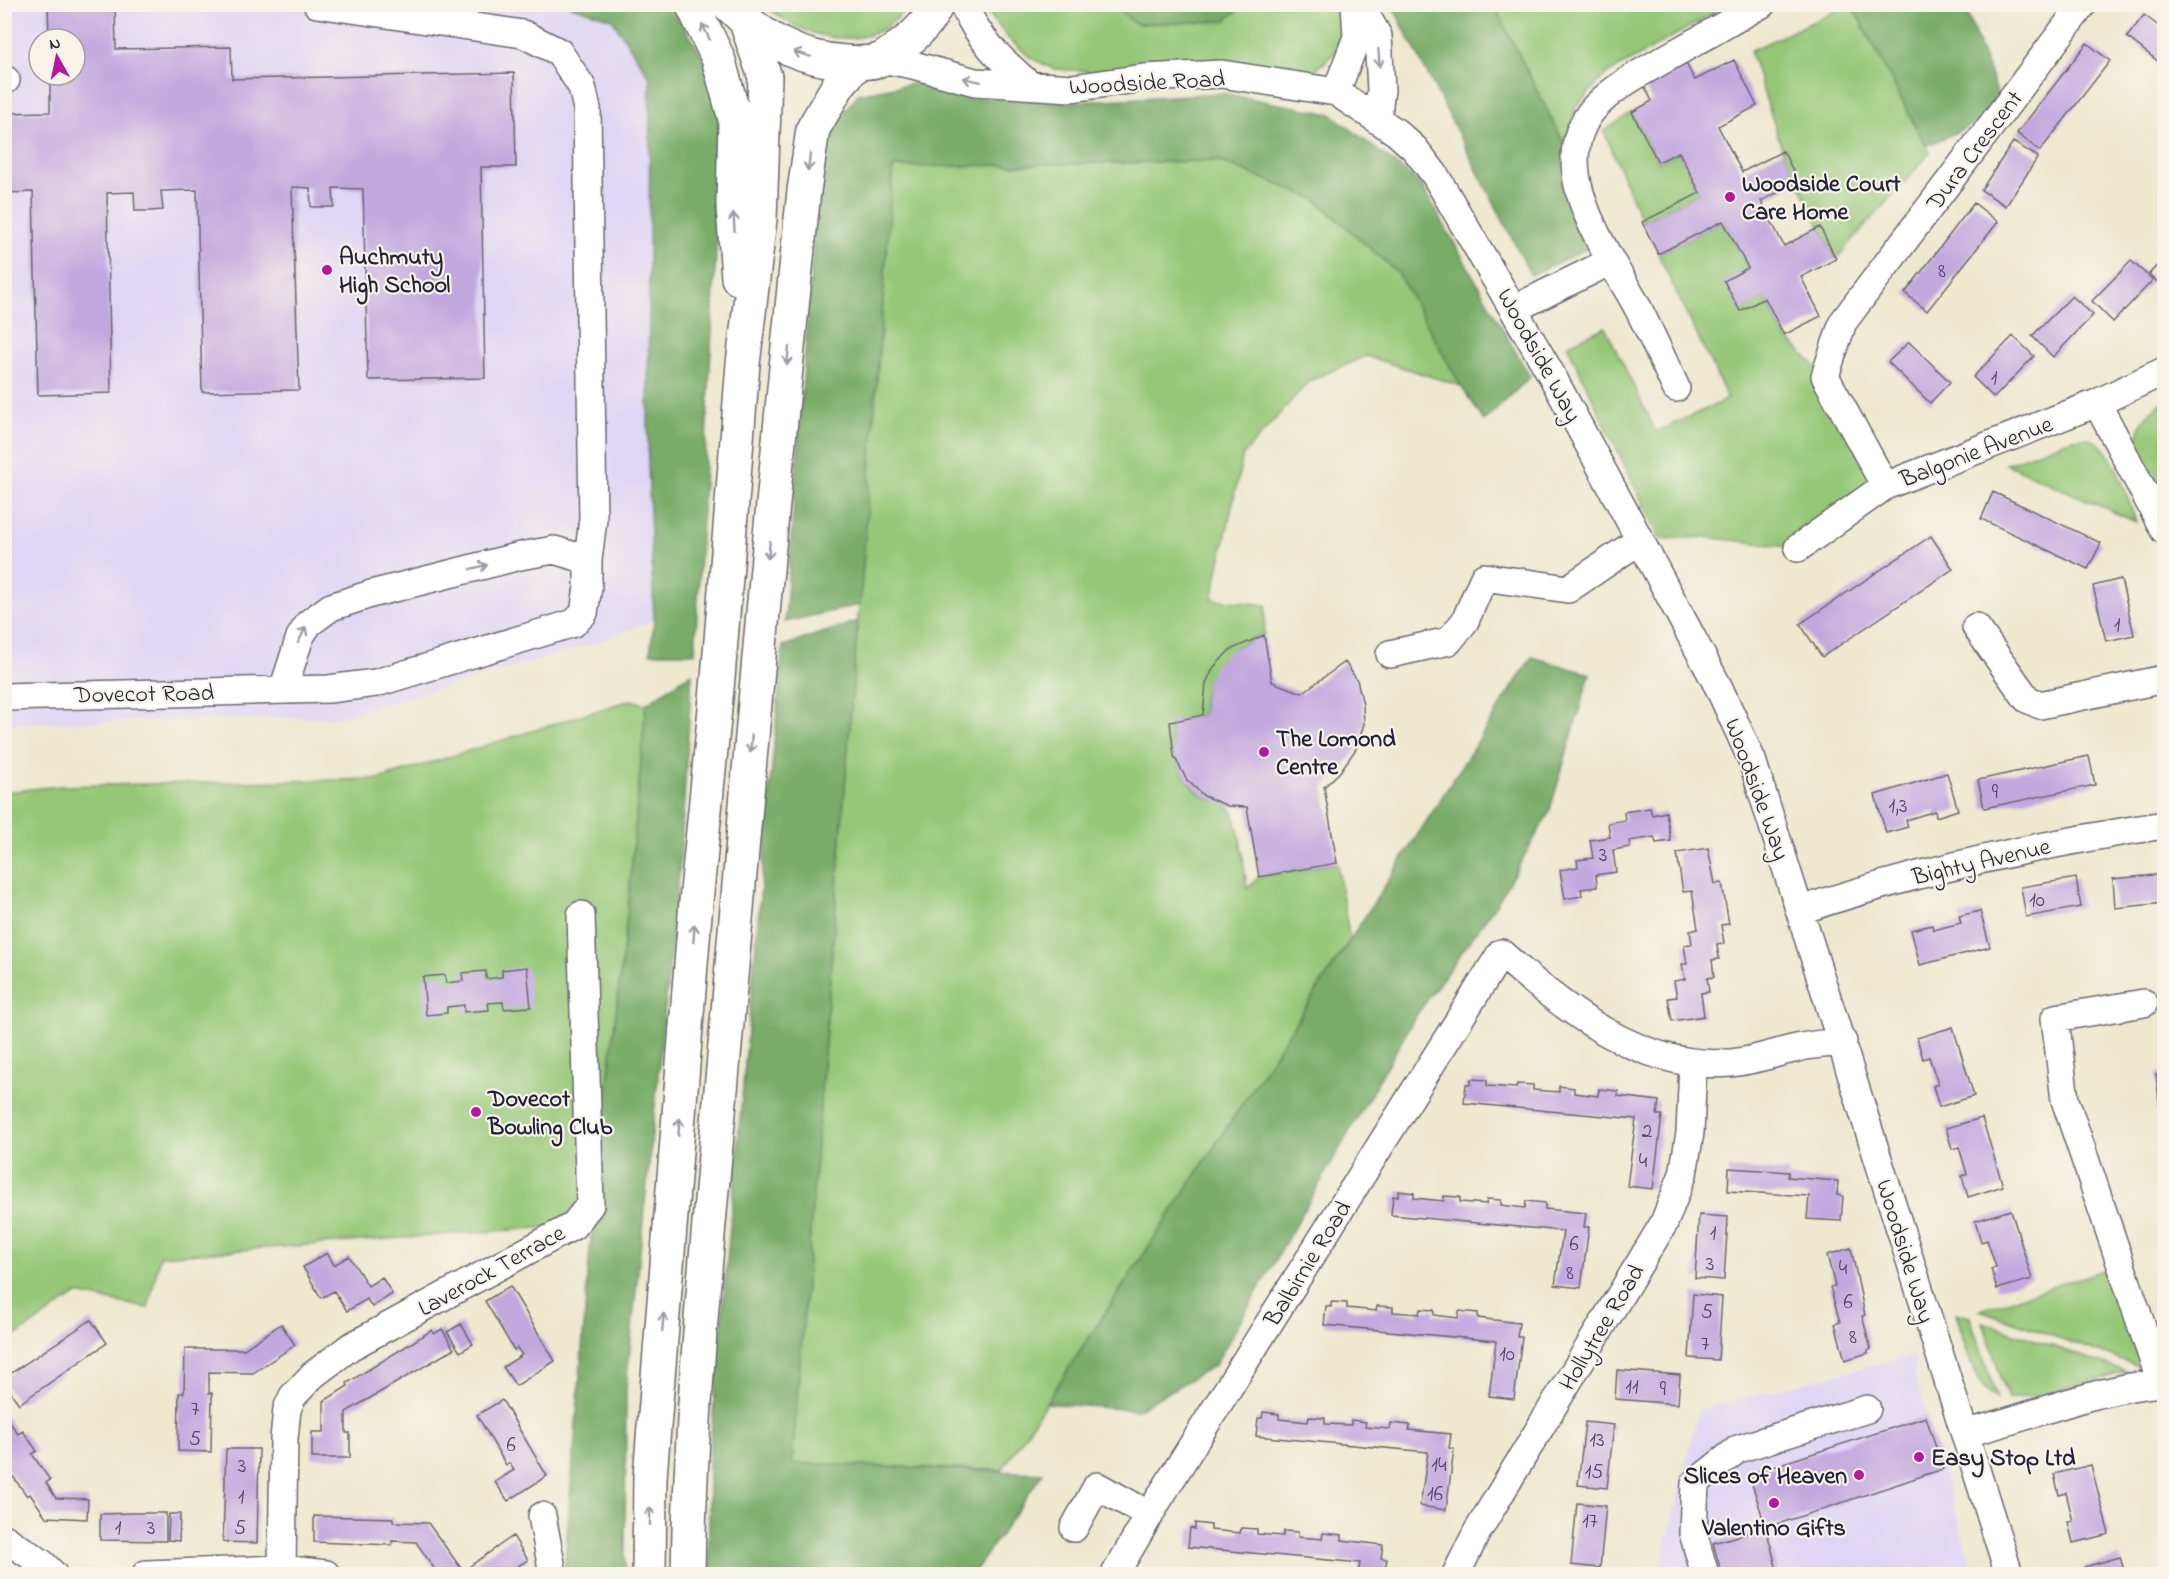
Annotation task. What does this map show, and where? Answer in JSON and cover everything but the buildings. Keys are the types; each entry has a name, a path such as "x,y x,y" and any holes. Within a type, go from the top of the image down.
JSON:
{"highway":[{"path":"692,4 718,58 735,119 733,206 743,364"},
{"path":"688,1575 692,1453 714,1172 760,645 804,191 813,129 839,84 869,61 914,35 927,22 937,4"},
{"path":"649,1575 651,1465 743,364 760,219 765,77 737,13"},
{"path":"737,13 784,49 823,61 869,61"}],"street":[{"name":"Dovecot Road","path":"4,697 283,690 376,683 574,623 584,612 593,519 593,484 587,109 582,87 560,52 523,34 317,4"},
{"path":"963,4 973,28 995,54 1030,85"},
{"path":"1335,92 1357,38 1355,4"},
{"path":"1360,4 1378,36 1381,90 1377,120"},
{"path":"1676,388 1639,311 1596,232 1576,178 1575,156 1583,124 1595,107 1630,79 1762,4"},
{"name":"Dura Crescent","path":"1885,486 1825,376 1842,322 2083,4"},
{"name":"Woodside Road","path":"869,61 913,65 975,82 1072,88 1144,78 1222,74 1335,92"},
{"name":"Woodside Way","path":"1335,92 1396,132 1415,149 1435,175 1514,309 1640,540 1719,688 1752,760 1843,1042 1926,1317 2009,1575"},
{"path":"1514,309 1611,261"},
{"name":"Balgonie Avenue","path":"1798,548 1885,486 2097,403 2164,370"},
{"path":"2097,403 2164,530"},
{"path":"1390,654 1449,640 1465,621 1484,577 1568,589 1640,540"},
{"path":"283,690 300,637 309,623 331,607 371,594 520,556 554,550 588,560"},
{"path":"1976,627 2027,699 2040,705 2164,679"},
{"name":"Bighty Avenue","path":"1801,910 1917,874 2010,852 2164,825"},
{"name":"Laverock Terrace","path":"282,1569 285,1439 287,1410 293,1396 313,1375 350,1347 573,1226 590,1205 581,915"},
{"name":"Balbirnie Road","path":"1115,1575 1150,1515 1500,953 1546,993 1601,1028 1646,1051 1693,1063"},
{"path":"1965,1433 2101,1395 2163,1383 2065,1100 2055,1018 2144,1003"},
{"path":"1693,1063 1730,1063 1800,1047 1843,1042"},
{"name":"Hollytree Road","path":"1456,1575 1477,1532 1664,1223 1683,1174 1690,1133 1693,1063"},
{"path":"1705,1575 1693,1533 1695,1483 1738,1449 1867,1409"},
{"path":"1074,1528 1097,1486 1150,1515"},
{"path":"542,1516 553,1575"},
{"path":"4,1538 42,1563 52,1575"},
{"path":"146,1575 282,1569 326,1575"}],"shaded area":[{"name":"Auchmuty High School","path":"568,4 612,19 650,78 648,462 654,621 587,646 340,717 5,724 4,5"},
{"path":"1916,1354 1914,1375 1975,1574 1659,1574 1698,1410"}],"green space":[{"path":"568,5 669,5 675,10 703,58 723,119 695,653 650,653 654,621 648,462 650,78 612,19"},
{"path":"765,5 908,5 894,21 877,32 858,37 838,38 818,35 799,28"},
{"path":"985,5 1112,5 1137,24 1224,21 1244,5 1334,5 1339,16 1341,35 1336,50 1313,71 1215,59 1088,71 1054,69 1031,58 1008,38"},
{"path":"1112,5 1244,5 1224,21 1136,24"},
{"path":"1392,5 1494,5 1564,144 1562,184 1591,247 1531,275"},
{"path":"1494,5 1728,5 1605,75 1576,107 1564,144"},
{"path":"1852,5 1964,5 2004,111 1926,146"},
{"path":"1853,8 1930,153 1836,259 1783,151 1750,51 1836,11"},
{"path":"917,83 971,98 1074,102 1222,93 1331,114 1421,184 1530,377 1484,421 1461,386 1398,273 1315,199 1218,161 893,167 860,605 785,622 818,178 833,127 858,94"},
{"path":"1632,112 1658,162 1679,152 1700,193 1642,222 1604,131"},
{"path":"1218,161 1315,199 1398,273 1461,386 1366,356 1309,381 1243,455 1212,599 1266,605 1264,635 1238,647 1218,664 1206,686 1203,715 1170,723 1178,764 1188,781 1204,796 1227,805 1233,814 1239,834 1247,889 1259,877 1337,863 1350,940 1002,1470 792,1464 893,167"},
{"path":"1723,221 1748,268 1725,281 1740,310 1765,298 1784,335 1825,376 1885,486 1798,548 1706,537 1660,539 1567,345 1605,327 1656,432 1728,399 1658,254"},
{"path":"2164,402 2164,510 2144,466 2139,452 2138,439 2141,426 2149,413"},
{"path":"2087,438 2096,442 2112,460 2124,486 2136,522 2006,464 2072,439"},
{"path":"858,621 792,1463 1043,1473 973,1574 709,1574 709,1459 783,646"},
{"path":"1532,657 1590,674 1549,813 1497,903 1417,1014 1215,1365 1137,1410 1046,1403 1350,940"},
{"path":"692,673 680,861 626,1388 625,1574 564,1574 592,1224 628,907 646,704"},
{"path":"630,700 646,704 628,907 592,1224 160,1256 148,1308 77,1294 5,1343 5,792 59,786 379,779"},
{"path":"2113,1267 2147,1369 1980,1310"},
{"path":"1956,1313 1970,1317 1997,1399 1988,1392 1975,1372"},
{"path":"1983,1322 2127,1372 2041,1395 2008,1399"}],"place":[{"name":"Woodside Court Care Home","path":"1730,197"},
{"name":"Auchmuty High School","path":"327,270"},
{"name":"The Lomond Centre","path":"1264,752"},
{"name":"Dovecot Bowling Club","path":"476,1112"},
{"name":"Easy Stop Ltd","path":"1919,1457"},
{"name":"Slices of Heaven","path":"1859,1475"},
{"name":"Valentino Gifts","path":"1774,1503"}]}
